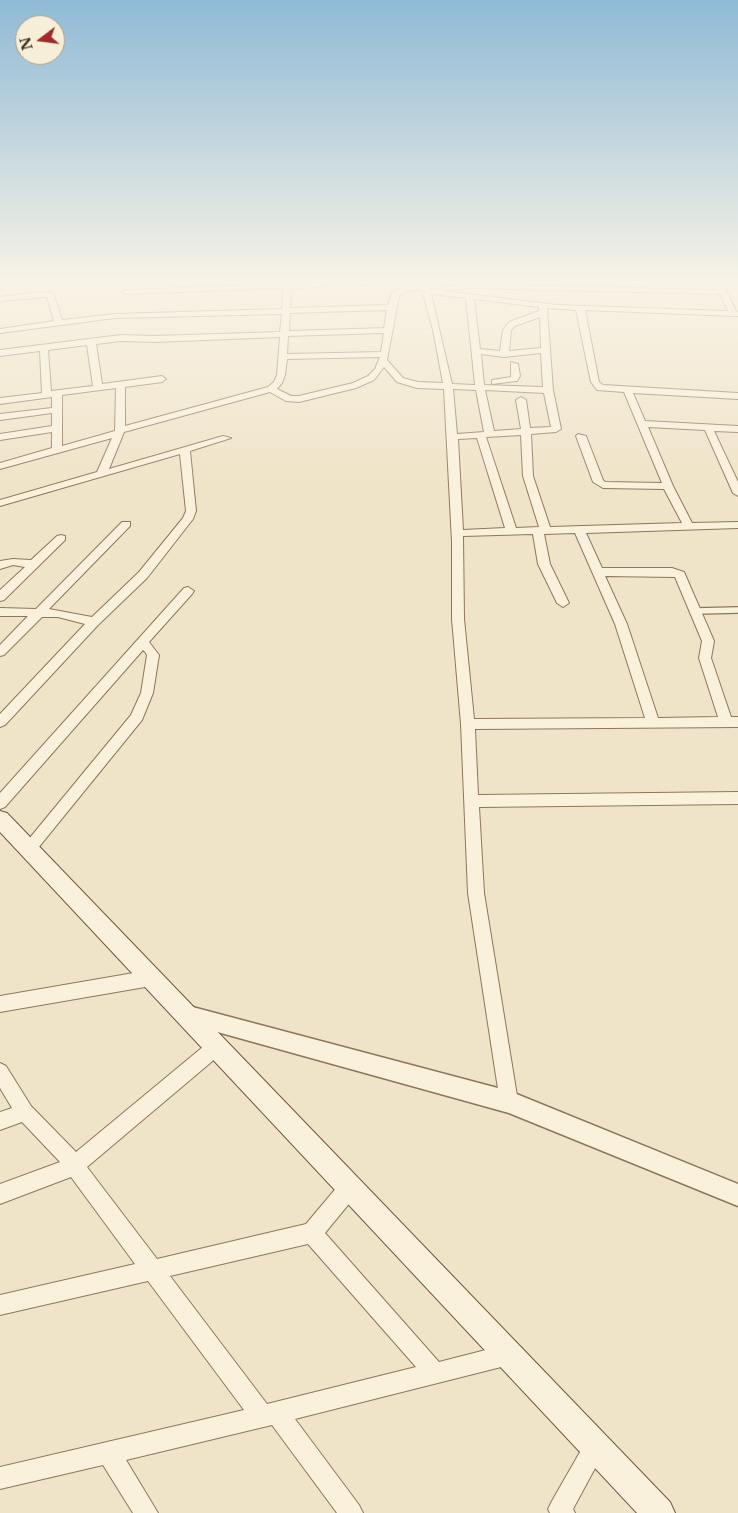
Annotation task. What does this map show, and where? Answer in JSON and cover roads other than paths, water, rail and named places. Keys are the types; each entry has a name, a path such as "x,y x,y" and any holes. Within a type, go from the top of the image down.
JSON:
{"main road":[{"path":"0,819 659,1513"}],"street":[{"path":"45,352 52,394 57,410 57,451"},
{"path":"93,352 98,388"},
{"path":"0,466 271,390 278,383 281,375 282,352"},
{"path":"271,390 289,399 299,399 356,384 376,374 385,352"},
{"path":"441,352 448,387 458,533 458,619 468,724 476,893 509,1102"},
{"path":"477,352 485,435 511,532"},
{"path":"482,352 504,354 529,352"},
{"path":"451,437 526,433 556,429 548,390 545,352"},
{"path":"589,352 595,382 605,390 738,396"},
{"path":"282,357 384,357"},
{"path":"384,357 400,380 422,386 480,386 548,390"},
{"path":"480,386 514,378 516,376 514,364"},
{"path":"0,401 162,379"},
{"path":"101,475 119,432 121,385"},
{"path":"628,391 668,486 688,525"},
{"path":"520,400 526,433 528,476 542,531 544,564 563,603"},
{"path":"0,417 57,410"},
{"path":"643,424 738,429"},
{"path":"0,437 57,428"},
{"path":"708,428 738,493"},
{"path":"581,436 598,482 602,485 668,486"},
{"path":"0,503 226,438"},
{"path":"0,722 94,622 143,575 190,515 185,450"},
{"path":"0,652 126,524"},
{"path":"458,533 738,525"},
{"path":"579,530 621,624 653,723"},
{"path":"0,597 61,538"},
{"path":"0,565 13,562 34,564"},
{"path":"468,724 732,722 704,658 708,641 682,578 677,573 598,572"},
{"path":"0,803 188,592"},
{"path":"0,612 40,612 71,615 94,622"},
{"path":"29,849 137,717 147,693 153,655 150,649 142,643"},
{"path":"471,801 738,798"},
{"path":"0,1004 151,978"},
{"path":"185,1014 509,1102 738,1195"},
{"path":"0,1194 74,1166 216,1046"},
{"path":"0,1072 26,1112 74,1166 153,1271 351,1513"},
{"path":"0,1121 26,1112"},
{"path":"0,1305 312,1233 350,1187"},
{"path":"312,1233 436,1374"},
{"path":"0,1478 270,1415 509,1355"},
{"path":"563,1513 560,1508 596,1446"},
{"path":"109,1453 146,1513"}],"lane":[{"path":"696,611 738,610"}]}
